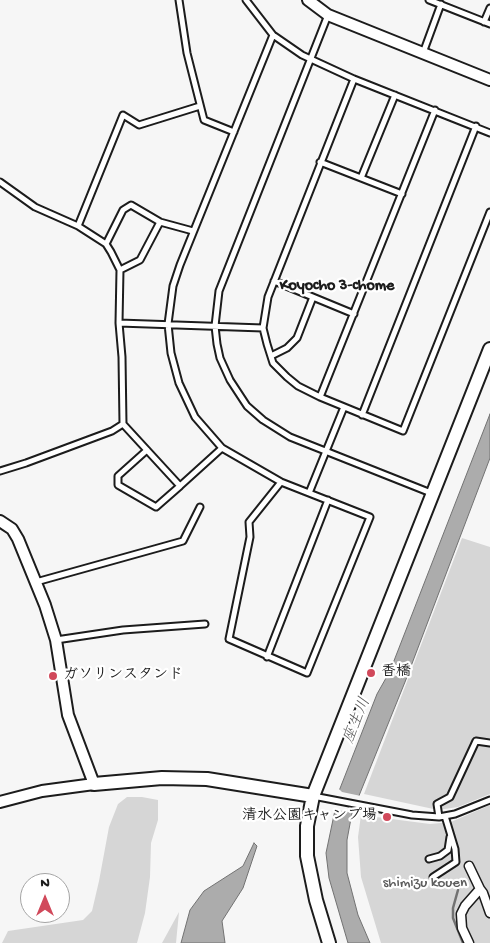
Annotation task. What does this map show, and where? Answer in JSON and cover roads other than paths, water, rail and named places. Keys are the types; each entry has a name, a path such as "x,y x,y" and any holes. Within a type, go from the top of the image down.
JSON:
{"street":[{"path":"308,0 328,15 490,80"},
{"path":"329,943 316,900 308,863 307,826 313,796 490,349"},
{"path":"0,520 12,530 18,539 36,582 56,640 68,715 94,784"},
{"path":"0,802 42,791 162,778 207,779 313,796"},
{"path":"469,866 483,893 490,913"},
{"path":"469,943 462,928 461,914 465,906 480,889"}],"lane":[{"path":"179,0 187,53 204,120 234,132"},
{"path":"246,0 273,35 311,59 354,79 490,132"},
{"path":"429,0 487,23 490,8"},
{"path":"423,54 441,4"},
{"path":"328,15 219,291 215,326 220,358 230,380 247,406 263,420 290,437 432,494"},
{"path":"273,35 193,231 173,286 168,324 172,354 179,383 195,417 222,448 280,482 370,517 307,673 229,640 250,537 249,522 280,482"},
{"path":"354,79 268,297 263,328 273,363 288,378 298,386 320,397 403,431 490,212"},
{"path":"361,178 395,95"},
{"path":"78,226 122,115 139,125 200,106"},
{"path":"320,397 435,110"},
{"path":"362,415 476,126"},
{"path":"320,162 402,194"},
{"path":"0,182 36,207 78,226 106,244 120,270 119,323 122,357 123,424 180,486"},
{"path":"106,244 123,210 131,205 160,222 193,231"},
{"path":"120,270 140,260 160,222"},
{"path":"274,282 354,314"},
{"path":"271,356 288,348 297,338 313,297"},
{"path":"119,323 263,328"},
{"path":"309,493 344,407"},
{"path":"0,471 26,464 112,431 123,424"},
{"path":"147,450 118,476 118,485 156,507 222,448"},
{"path":"267,657 328,500"},
{"path":"36,582 183,541 200,507"},
{"path":"56,640 123,630 204,624"},
{"path":"433,877 456,862 455,848 437,804 450,797 476,741 490,743"},
{"path":"313,796 412,815 442,816 490,800"},
{"path":"429,860 440,856 448,850 450,836"}],"waterway":[{"path":"458,890 453,908 453,918 463,943"}],"place":[{"name":"香橋","path":"371,673"},
{"name":"ガソリンスタンド","path":"53,676"},
{"name":"清水公園キャンプ場","path":"387,817"}],"district":[{"name":"Koyocho 3-chome","path":"337,287"}],"water label":[{"name":"座生川","path":"358,721"}],"park label":[{"name":"shimizu kouen","path":"425,884"}]}
